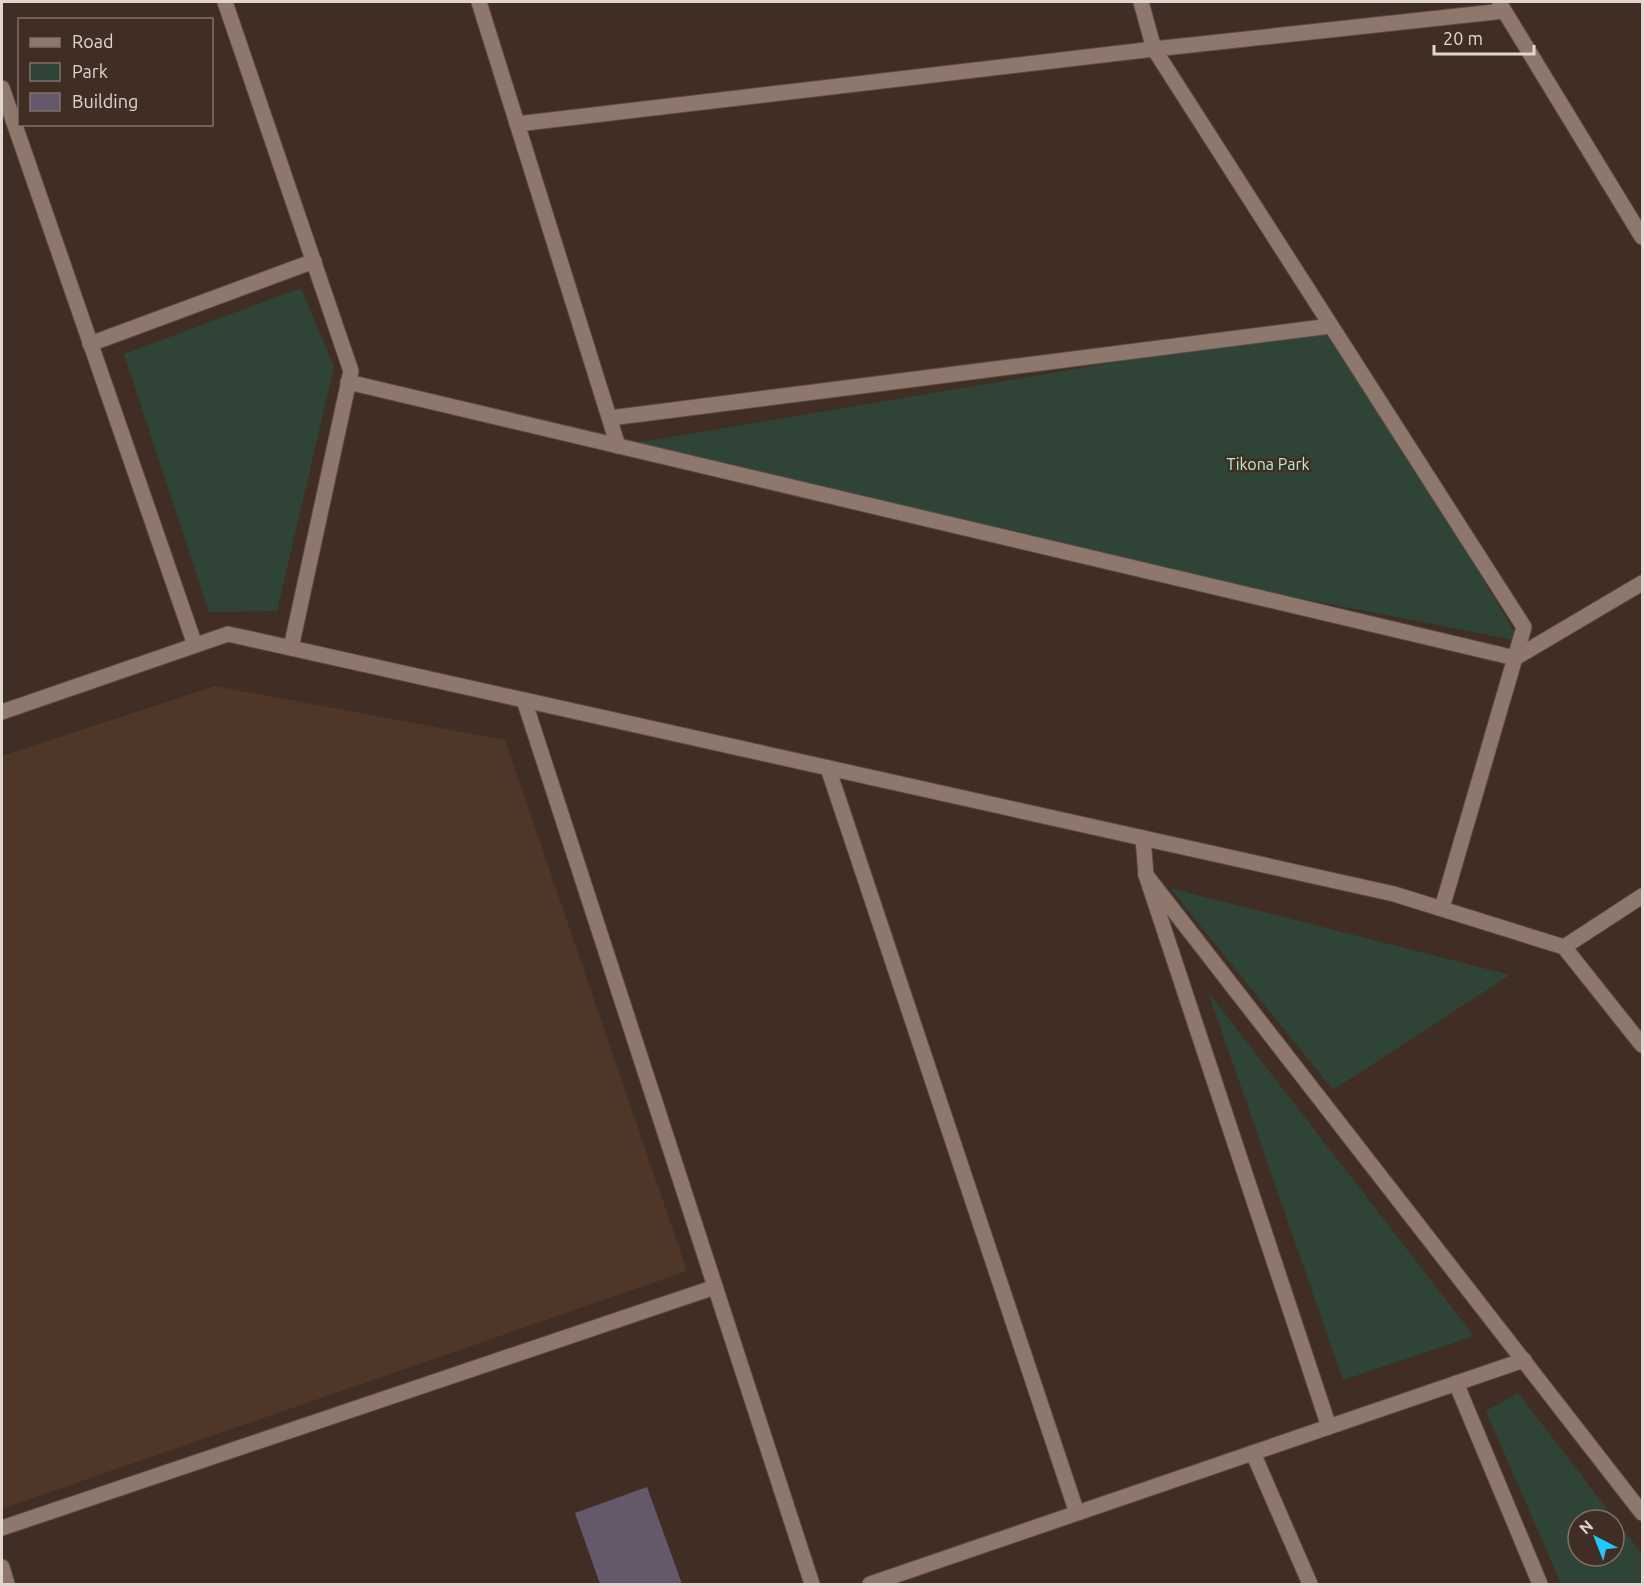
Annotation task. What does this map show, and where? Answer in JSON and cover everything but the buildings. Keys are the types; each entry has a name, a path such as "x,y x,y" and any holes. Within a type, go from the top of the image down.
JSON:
{"street":[{"path":"225,2 351,370 291,648"},
{"path":"479,2 618,446"},
{"path":"1141,2 1154,49 1524,627 1442,908"},
{"path":"517,124 1501,6 1642,237"},
{"path":"2,88 195,645"},
{"path":"90,344 314,261"},
{"path":"610,418 1331,326"},
{"path":"348,382 1515,658 1642,583"},
{"path":"2,712 228,634 1394,894 1564,946 1642,1045"},
{"path":"524,700 812,1584"},
{"path":"828,768 1077,1513"},
{"path":"1143,838 1146,875 1329,1427"},
{"path":"1146,875 1642,1513"},
{"path":"1564,946 1642,896"},
{"path":"2,1528 715,1287"},
{"path":"870,1584 1524,1360"},
{"path":"1456,1383 1540,1584"},
{"path":"1253,1453 1310,1584"},
{"path":"2,1567 8,1584"}],"shaded area":[{"path":"215,686 505,740 687,1271 4,1508 2,1499 2,756"}],"green space":[{"path":"301,288 334,367 277,611 209,612 124,354"},
{"name":"Tikona Park","path":"1331,326 1520,641 1092,558 618,446"},
{"path":"1170,888 1510,975 1333,1090"},
{"path":"1208,992 1474,1336 1343,1380"},
{"path":"1518,1393 1607,1508 1566,1508 1566,1568 1626,1568 1626,1533 1642,1554 1642,1584 1561,1584 1486,1411"}]}
